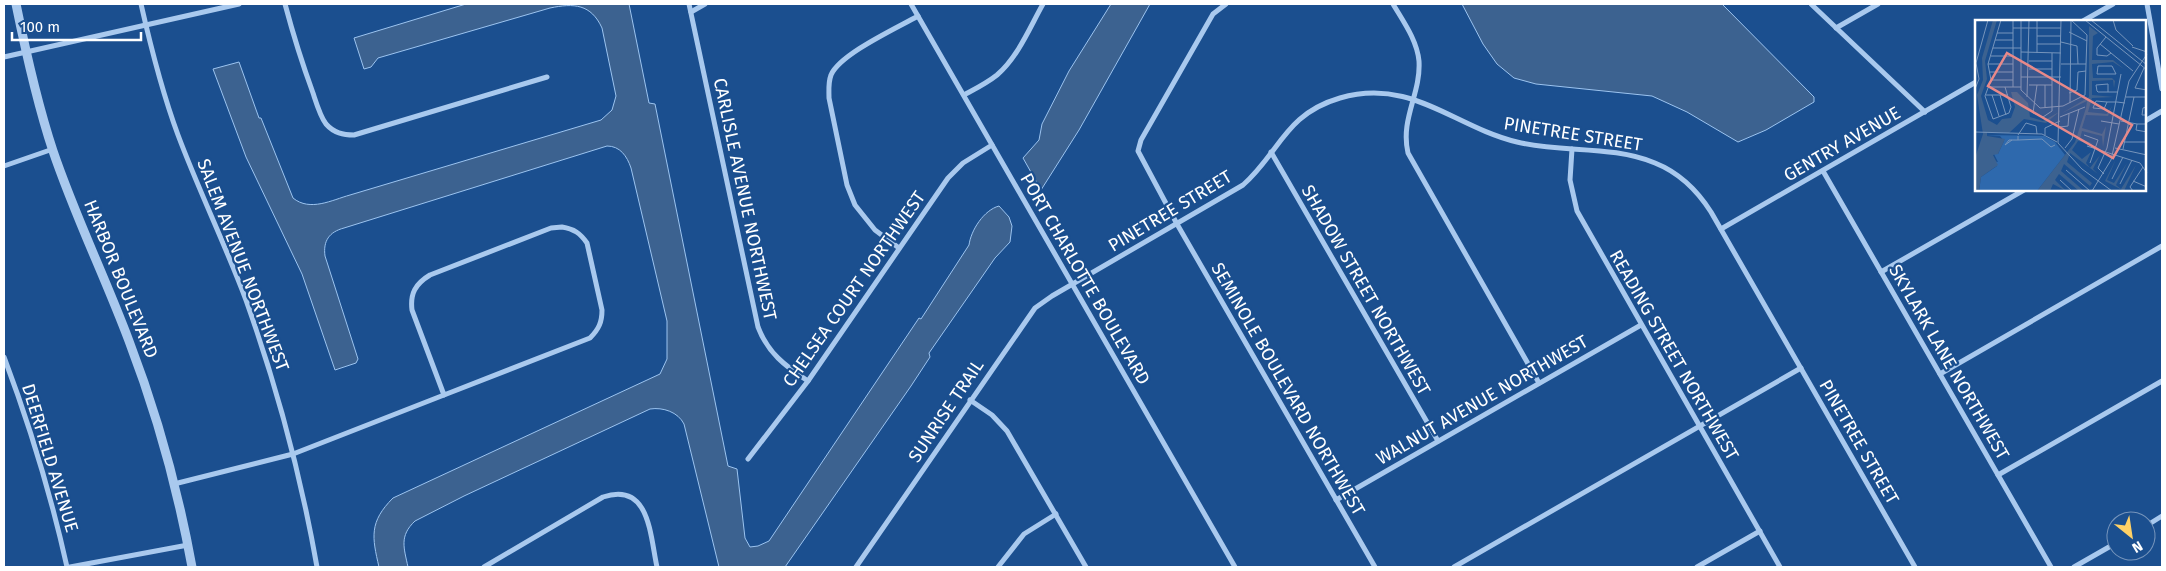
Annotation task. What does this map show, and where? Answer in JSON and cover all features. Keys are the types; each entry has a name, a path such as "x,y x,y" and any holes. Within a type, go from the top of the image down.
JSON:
{"street":[{"name":"HARBOR BOULEVARD","path":"16,4 26,52 53,149 78,218 130,342 158,427 174,484 192,567"},
{"name":"SALEM AVENUE NORTHWEST","path":"141,4 162,88 178,134 245,299 263,350 293,454 318,567"},
{"path":"4,57 239,4"},
{"path":"286,4 303,66 317,104 326,124 334,131 343,135 354,135 547,78"},
{"name":"CARLISLE AVENUE NORTHWEST","path":"689,4 758,327 769,350 808,381"},
{"path":"691,12 705,4"},
{"name":"PORT CHARLOTTE BOULEVARD","path":"911,4 1235,567"},
{"path":"964,95 988,81 1004,68 1017,50 1043,4"},
{"name":"SEMINOLE BOULEVARD NORTHWEST","path":"1226,4 1213,14 1141,140 1138,151 1375,567"},
{"path":"1393,4 1417,49 1419,70 1405,133 1411,158 1539,383"},
{"path":"1811,4 1924,112"},
{"path":"1836,28 1878,4"},
{"path":"2085,20 2113,4"},
{"path":"2147,4 2162,89"},
{"path":"900,248 867,222 851,195 829,98 828,84 831,74 845,58 918,16"},
{"name":"GENTRY AVENUE","path":"1721,229 1975,83"},
{"name":"PINETREE STREET","path":"1072,284 1243,185 1258,170 1280,138 1298,121 1329,102 1365,94 1388,94 1412,99 1445,111 1496,136 1527,144 1634,156 1668,169 1697,192 1721,229 1915,567"},
{"path":"2146,120 2162,111"},
{"name":"CHELSEA COURT NORTHWEST","path":"748,459 808,381 948,178 963,163 992,145"},
{"path":"4,166 53,149"},
{"name":"READING STREET NORTHWEST","path":"1572,149 1570,180 1577,211 1780,567"},
{"name":"SHADOW STREET NORTHWEST","path":"1271,152 1438,442"},
{"name":"SKYLARK LANE NORTHWEST","path":"1823,171 2051,567"},
{"path":"1881,272 2022,191"},
{"path":"174,484 293,454 590,338 598,330 602,320 602,310 587,243 581,235 572,229 562,227 551,228 430,275 420,281 412,294 412,310 444,395"},
{"path":"1940,374 2162,246"},
{"name":"SUNRISE TRAIL","path":"856,567 1028,317 1043,302 1072,284"},
{"name":"WALNUT AVENUE NORTHWEST","path":"1336,500 1641,325"},
{"name":"DEERFIELD AVENUE","path":"4,357 46,480 68,567"},
{"path":"1454,567 1801,368"},
{"path":"1998,476 2162,381"},
{"path":"970,400 992,415 1007,431 1086,567"},
{"path":"484,567 603,497 613,494 629,496 641,506 646,515 657,567"},
{"path":"998,567 1024,534 1056,514"},
{"path":"1697,567 1760,531"},
{"path":"68,567 188,545"},
{"path":"2074,567 2106,549"}],"water":[{"path":"466,4 629,4 649,103 655,104 728,466 737,469 745,538 750,547 769,541 919,318 921,319 969,245 972,233 979,221 993,208 999,206 1009,217 1012,226 1010,242 995,258 929,353 930,357 911,386 785,567 719,567 684,424 674,413 650,409 415,521 407,532 404,542 408,567 379,567 374,530 380,515 393,498 660,374 667,359 667,321 631,168 622,152 612,146 607,146 334,232 326,242 325,256 358,359 356,363 335,370 302,274 246,157 213,69 239,62 259,118 261,118 293,198 300,202 314,205 601,120 612,110 616,96 602,28 593,14 581,7 550,8 378,58 371,67 364,69 354,38"},
{"path":"1111,4 1150,4 1079,130 1041,190 1023,158 1039,140 1042,124 1069,71"},
{"path":"1462,4 1722,4 1814,97 1814,102 1766,130 1738,142 1687,112 1652,96 1536,84 1514,78 1497,64 1483,44"}]}
